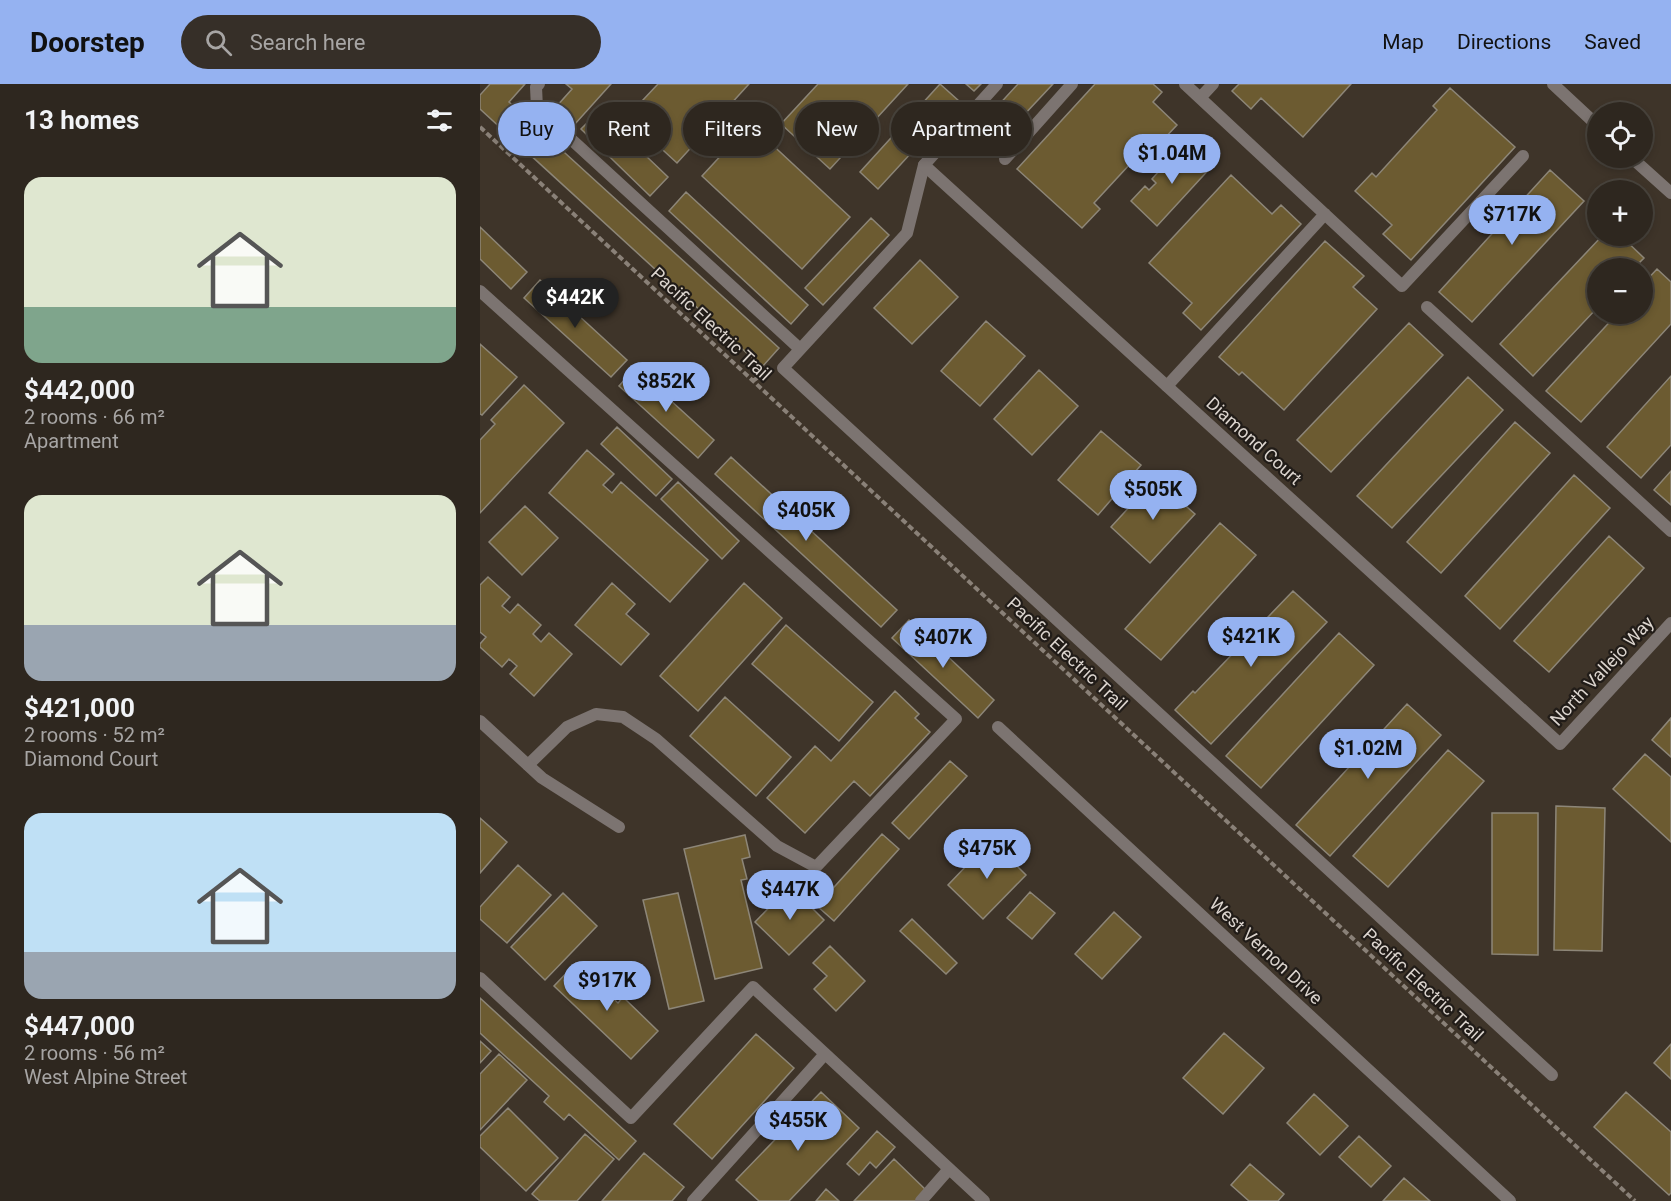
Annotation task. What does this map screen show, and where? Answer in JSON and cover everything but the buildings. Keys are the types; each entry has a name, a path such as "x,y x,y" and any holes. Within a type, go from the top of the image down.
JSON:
{"street":[{"path":"539,84 536,87 537,108 800,349"},
{"path":"997,84 924,165 907,233 783,368 1552,1075"},
{"path":"1005,159 1072,84"},
{"path":"1185,84 1402,286 1523,156"},
{"path":"1200,98 1213,84"},
{"path":"1552,84 1587,116"},
{"name":"Diamond Court","path":"924,165 1560,744"},
{"path":"1643,168 1671,193"},
{"path":"1167,386 1325,214"},
{"path":"480,291 956,719 816,867 777,846 656,739 623,717 596,714 567,727 528,765"},
{"path":"1427,307 1671,531"},
{"name":"North Vallejo Way","path":"1560,744 1671,623"},
{"path":"480,722 542,778 619,827"},
{"name":"West Vernon Drive","path":"998,727 1510,1201"},
{"path":"480,978 631,1118 753,987 984,1201"},
{"path":"693,1201 825,1054"},
{"path":"921,1201 949,1169"}],"path":[{"name":"Pacific Electric Trail","path":"480,127 1635,1201"}]}
